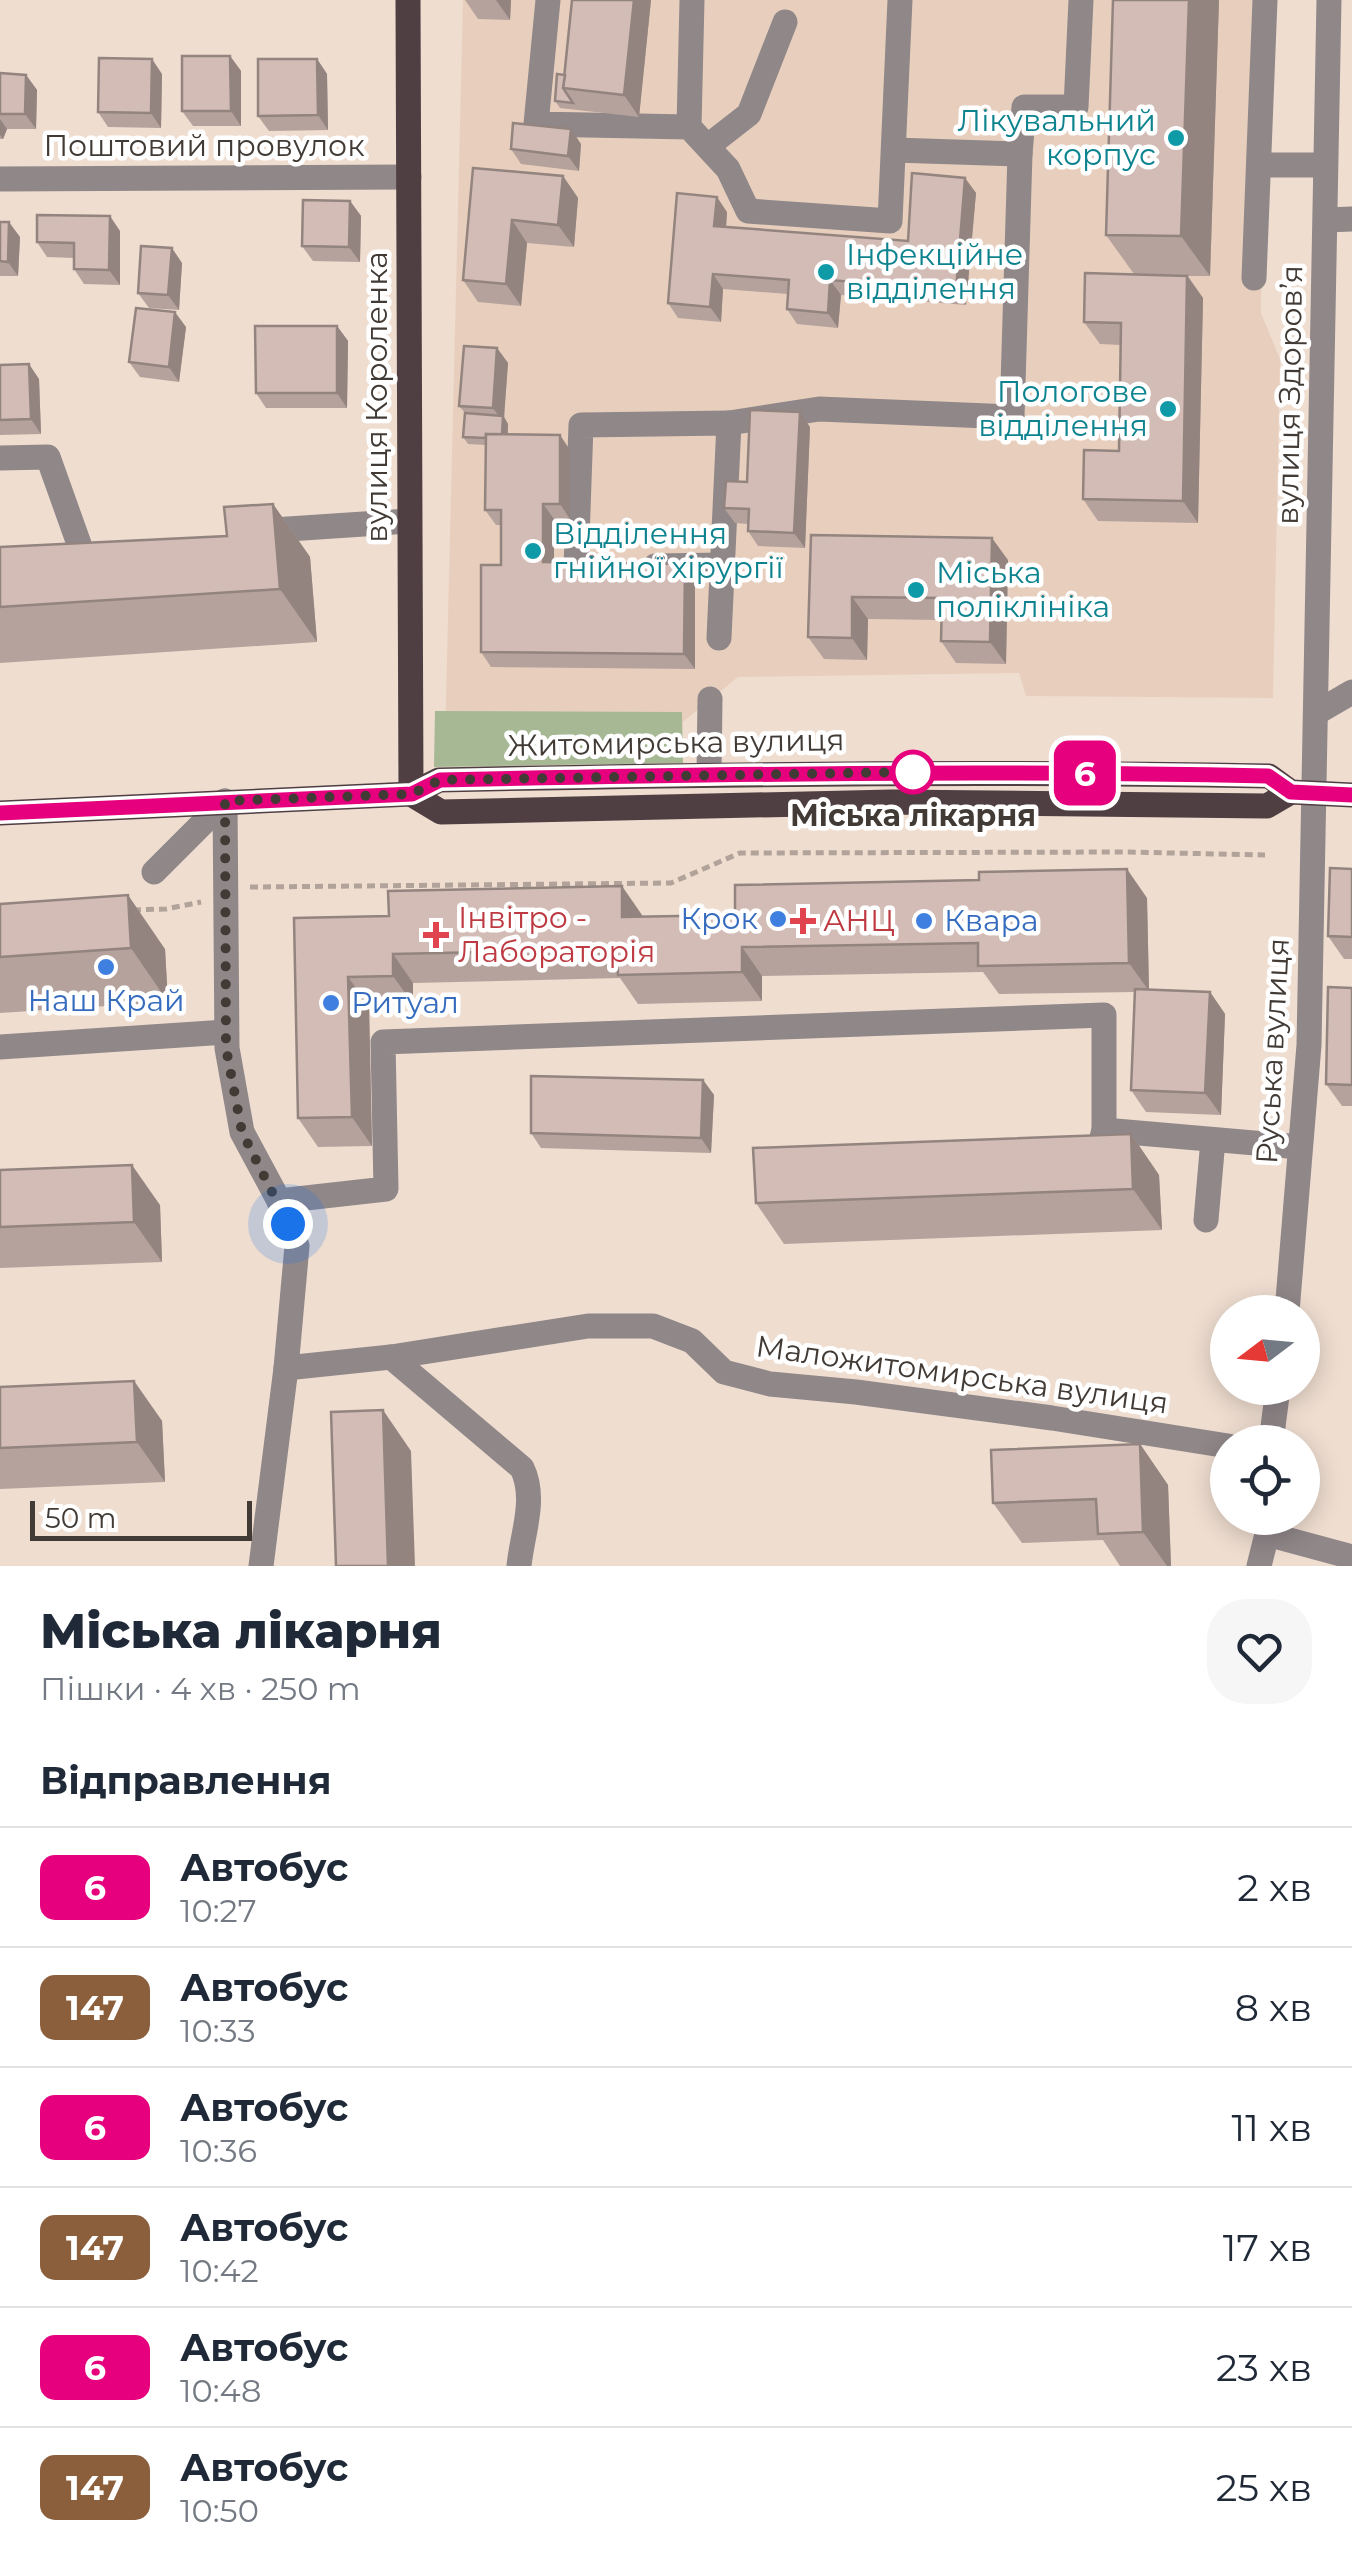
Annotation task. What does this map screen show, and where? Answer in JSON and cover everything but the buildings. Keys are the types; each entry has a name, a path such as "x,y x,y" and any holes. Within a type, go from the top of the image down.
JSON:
{"main road":[{"name":"вулиця Короленка","path":"408,0 412,794"},
{"name":"Житомирська вулиця","path":"0,813 412,794 440,780 710,774 976,771 1268,776 1303,792 1352,795"},
{"path":"412,794 441,812 892,802 1267,806 1303,792"}],"street":[{"path":"548,0 536,124 689,127 728,169 748,211 890,221 900,0"},
{"path":"689,127 692,0"},
{"path":"723,564 576,568 581,424 729,423 820,409 1012,418 1024,107 1076,107 1081,0"},
{"path":"1254,278 1264,0"},
{"name":"вулиця Здоровʼя","path":"1303,792 1316,713 1339,220 1325,165 1329,0"},
{"path":"708,146 749,114 784,22"},
{"path":"894,150 1020,154"},
{"path":"1260,165 1325,165"},
{"name":"Поштовий провулок","path":"0,179 409,178"},
{"path":"720,638 729,423"},
{"path":"0,458 48,457 91,577"},
{"path":"243,543 254,531 409,521"},
{"path":"1316,713 1352,692"},
{"path":"710,700 710,774"},
{"name":"Руська вулиця","path":"1288,1295 1310,1045 1303,792"},
{"path":"154,872 225,801"},
{"path":"225,801 226,1032 242,1132 279,1201 297,1246 262,1566"},
{"path":"279,1201 386,1189 383,1042 1104,1014 1104,1130 1099,1148 1062,1151"},
{"path":"0,1046 226,1032"},
{"path":"1104,1130 1300,1147"},
{"path":"1206,1220 1214,1140"},
{"name":"Маложитомирська вулиця","path":"286,1368 391,1357 588,1326 654,1326 692,1341 724,1372 770,1384 1033,1415 1210,1443"},
{"path":"391,1357 522,1468 529,1482 529,1499 519,1566"},
{"path":"1259,1566 1265,1535"},
{"path":"1292,1535 1352,1557"}],"path":[{"path":"129,910 166,910 250,887 671,883 740,853 1266,855"}],"shaded area":[{"path":"463,0 1263,0 1261,313 1280,359 1273,698 1026,696 1019,673 738,677 673,730 445,740"}],"green space":[{"path":"435,711 682,712 683,763 434,767"}],"bus line":[{"name":"6","path":"0,813 412,794 440,780 710,774 976,771 1268,776 1291,792 1352,795"}],"place":[{"name":"Лікувальний корпус","path":"1176,138"},
{"name":"Інфекційне відділення","path":"826,272"},
{"name":"Пологове відділення","path":"1168,409"},
{"name":"Відділення гнійної хірургії","path":"533,551"},
{"name":"Міська поліклініка","path":"916,590"},
{"name":"Міська лікарня","path":"913,772"},
{"name":"Крок","path":"778,919"},
{"name":"АНЦ","path":"803,921"},
{"name":"Квара","path":"924,921"},
{"name":"Інвітро - Лабораторія","path":"436,935"},
{"name":"Наш Край","path":"106,967"},
{"name":"Ритуал","path":"331,1003"}],"route":[{"path":"288,1224 242,1132 226,1048 225,801 412,794 440,780 913,772"}]}
